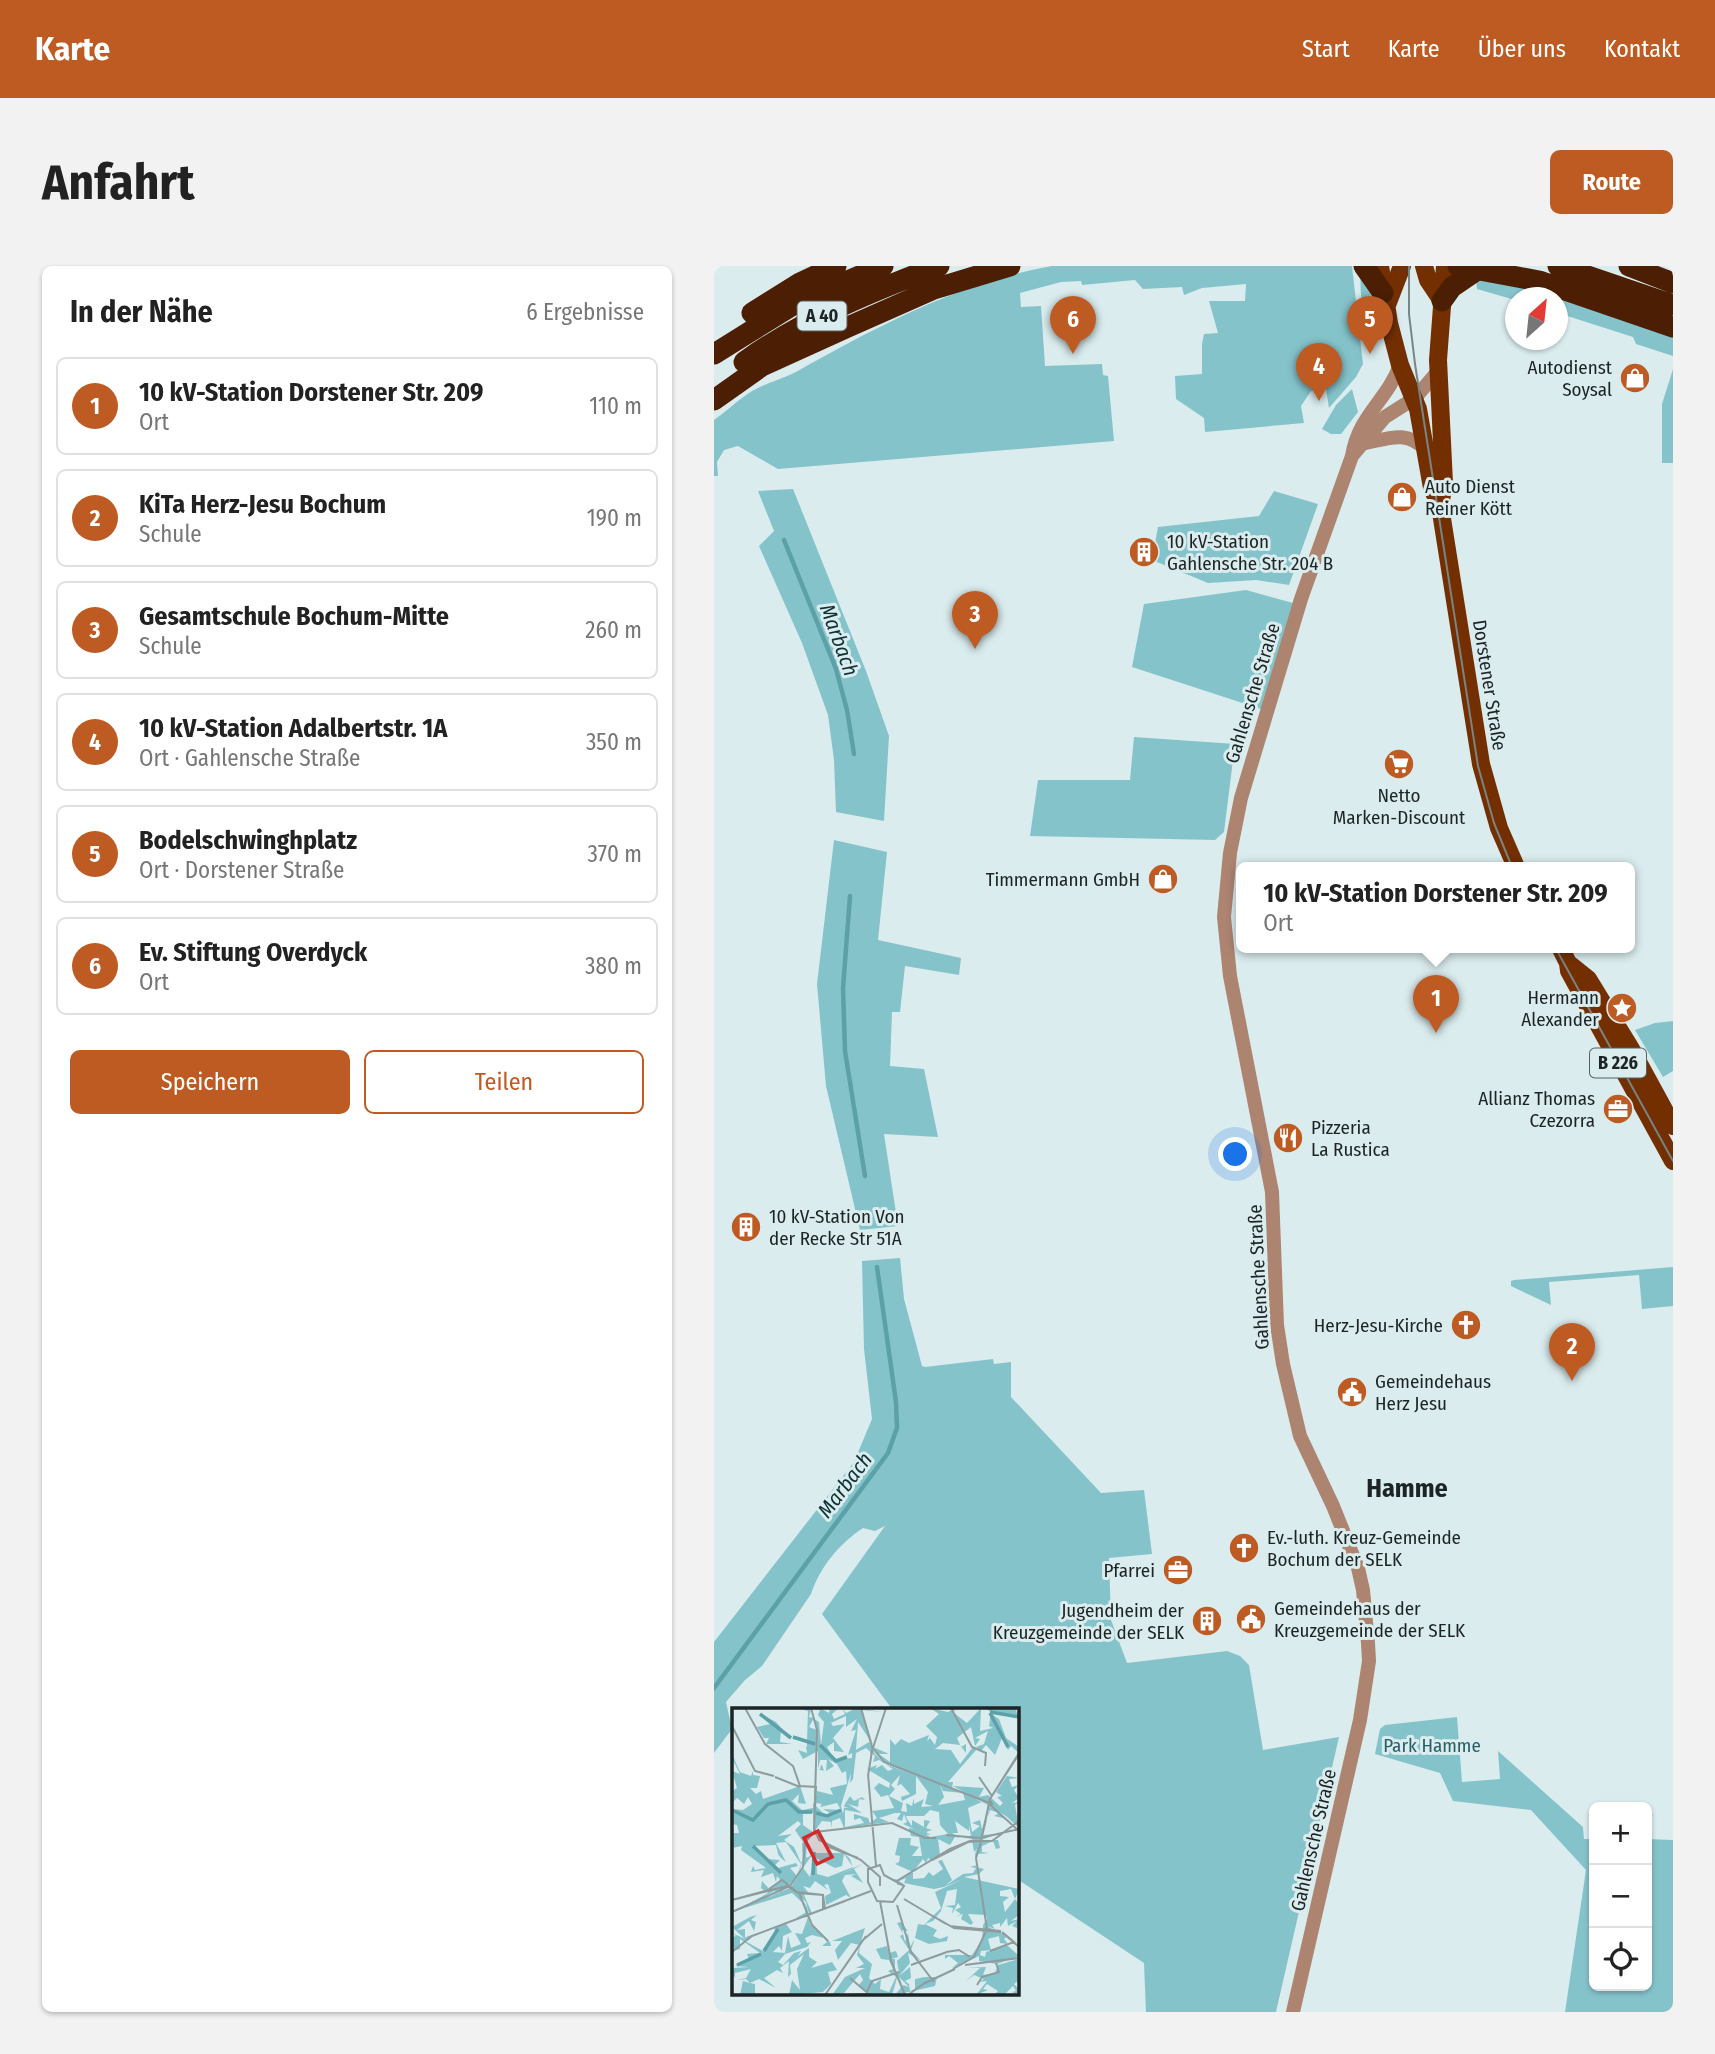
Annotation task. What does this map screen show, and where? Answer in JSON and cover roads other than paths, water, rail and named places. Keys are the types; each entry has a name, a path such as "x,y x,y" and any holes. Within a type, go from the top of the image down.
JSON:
{"highway":[{"path":"714,339 800,283 836,266"},
{"name":"A 40","path":"714,354 796,303 883,266"},
{"name":"A 40","path":"714,383 751,357 819,317 891,284 939,266"},
{"path":"714,400 762,366 848,327 934,289 1010,266"},
{"path":"1364,266 1385,301"},
{"path":"1558,266 1673,305"},
{"path":"1629,266 1673,283"},
{"path":"1442,301 1467,268 1539,281 1673,327"}],"main road":[{"name":"Dorstener Straße","path":"1380,266 1385,301 1401,365 1415,398 1432,488 1440,506 1481,764 1499,828 1514,862"},
{"path":"1385,301 1402,266"},
{"path":"1424,266 1428,280 1442,301"},
{"name":"Dorstener Straße","path":"1440,506 1444,483 1439,370 1445,266"},
{"name":"B 226","path":"1564,955 1588,979 1631,1049 1673,1126"},
{"name":"B 226","path":"1564,955 1569,971 1673,1161"}],"street":[{"name":"Gahlensche Straße","path":"1293,2012 1358,1730 1368,1643 1363,1590 1358,1569 1334,1506 1300,1436 1283,1364 1277,1325 1272,1192 1230,976 1225,906 1241,798 1305,587 1361,426 1394,381 1401,365"},
{"name":"Gahlensche Straße","path":"1352,456 1366,443 1385,417 1415,398 1439,370"},
{"path":"1366,443 1392,437 1410,437 1426,450"}],"waterway":[{"name":"Marbach","path":"784,540 836,669 847,710 854,754"},
{"name":"Marbach","path":"850,896 843,988 845,1051 865,1176"},
{"name":"Marbach","path":"714,1688 888,1453 897,1428 896,1402 877,1267"}],"tram line":[{"path":"1409,266 1409,314 1415,364 1478,766 1494,823 1510,862"},
{"path":"1558,953 1673,1161"}],"place":[{"name":"Ev. Stiftung Overdyck","path":"1073,354"},
{"name":"Bodelschwinghplatz","path":"1370,354"},
{"name":"Autodienst Soysal","path":"1635,378"},
{"name":"10 kV-Station Adalbertstr. 1A","path":"1319,401"},
{"name":"Auto Dienst Reiner Kött","path":"1402,497"},
{"name":"10 kV-Station Gahlensche Str. 204 B","path":"1144,552"},
{"name":"Gesamtschule Bochum-Mitte","path":"975,649"},
{"name":"Netto Marken-Discount","path":"1399,764"},
{"name":"Timmermann GmbH","path":"1163,879"},
{"name":"Hermann Alexander","path":"1622,1008"},
{"name":"10 kV-Station Dorstener Str. 209","path":"1436,1033"},
{"name":"Allianz Thomas Czezorra","path":"1618,1109"},
{"name":"Pizzeria La Rustica","path":"1288,1138"},
{"name":"10 kV-Station Von der Recke Str 51A","path":"746,1227"},
{"name":"Herz-Jesu-Kirche","path":"1466,1325"},
{"name":"KiTa Herz-Jesu Bochum","path":"1572,1381"},
{"name":"Gemeindehaus Herz Jesu","path":"1352,1392"},
{"name":"Ev.-luth. Kreuz-Gemeinde Bochum der SELK","path":"1244,1548"},
{"name":"Pfarrei","path":"1178,1570"},
{"name":"Gemeindehaus der Kreuzgemeinde der SELK","path":"1251,1619"},
{"name":"Jugendheim der Kreuzgemeinde der SELK","path":"1207,1621"}],"district":[{"name":"Hamme","path":"1407,1488"}],"park label":[{"name":"Park Hamme","path":"1432,1745"}]}
